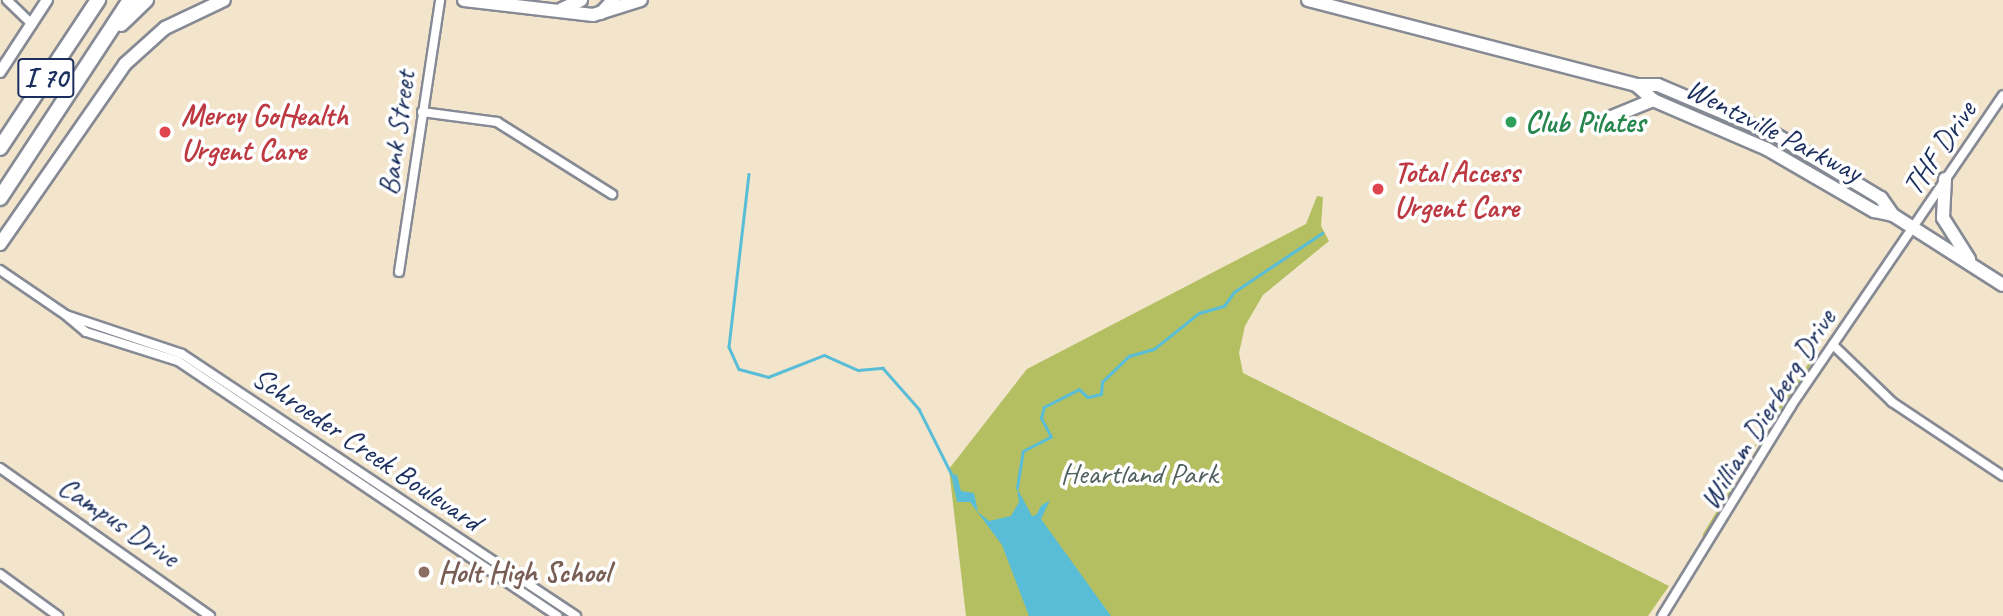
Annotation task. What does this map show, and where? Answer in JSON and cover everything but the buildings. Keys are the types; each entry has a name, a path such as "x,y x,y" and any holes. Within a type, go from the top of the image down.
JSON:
{"highway":[{"name":"I 70","path":"0,148 98,0"},
{"name":"I 70","path":"0,198 130,0"},
{"path":"101,45 146,0"}],"main road":[{"path":"0,244 125,64 164,28 224,0"},
{"path":"464,0 601,13 640,0"},
{"path":"562,9 581,0"},
{"path":"601,13 613,0"},
{"name":"Wentzville Parkway","path":"1308,0 1636,85 1658,85 1776,135 1881,198 1893,215"},
{"name":"Wentzville Parkway","path":"1636,85 1653,100 1768,149 1874,211 1893,215 2003,285"},
{"path":"1597,123 1653,100"},
{"path":"1945,179 1943,218 1973,265"}],"street":[{"path":"7,0 32,24"},
{"path":"0,72 47,0"},
{"name":"Bank Street","path":"399,272 440,0"},
{"name":"THF Drive","path":"1913,226 2003,95"},
{"path":"422,112 517,130 612,194"},
{"name":"William Dierberg Drive","path":"1662,616 1833,345 1913,226"},
{"name":"Schroeder Creek Boulevard","path":"0,270 86,332 123,340 199,364 576,616"},
{"name":"Schroeder Creek Boulevard","path":"123,340 178,361 557,616"},
{"path":"1833,345 1892,402 2003,476"},
{"name":"Campus Drive","path":"0,468 210,616"},
{"path":"0,574 58,616"}],"green space":[{"name":"Heartland Park","path":"1317,196 1323,197 1321,226 1329,241 1263,295 1245,326 1239,353 1243,373 1669,586 1648,616 966,616 949,469 1027,369 1306,224"},
{"path":"1813,357 1809,368 1746,460 1770,420"},
{"path":"1735,481 1734,489 1703,537 1703,534"}],"water":[{"path":"951,474 957,475 961,491 974,493 978,512 989,521 1011,516 1019,502 1017,488 1032,516 1050,500 1041,519 1111,616 1029,616 1002,545 970,502 957,502"}],"waterway":[{"path":"749,174 729,347 739,369 768,377 824,355 858,370 883,368 919,409 952,475"},
{"path":"1017,488 1023,451 1051,437 1041,418 1044,407 1079,389 1088,397 1101,394 1102,382 1129,356 1154,349 1199,313 1224,306 1234,292 1322,233"}],"place":[{"name":"Club Pilates","path":"1511,122"},
{"name":"Mercy GoHealth Urgent Care","path":"165,132"},
{"name":"Total Access Urgent Care","path":"1378,189"},
{"name":"Holt High School","path":"424,572"}]}
